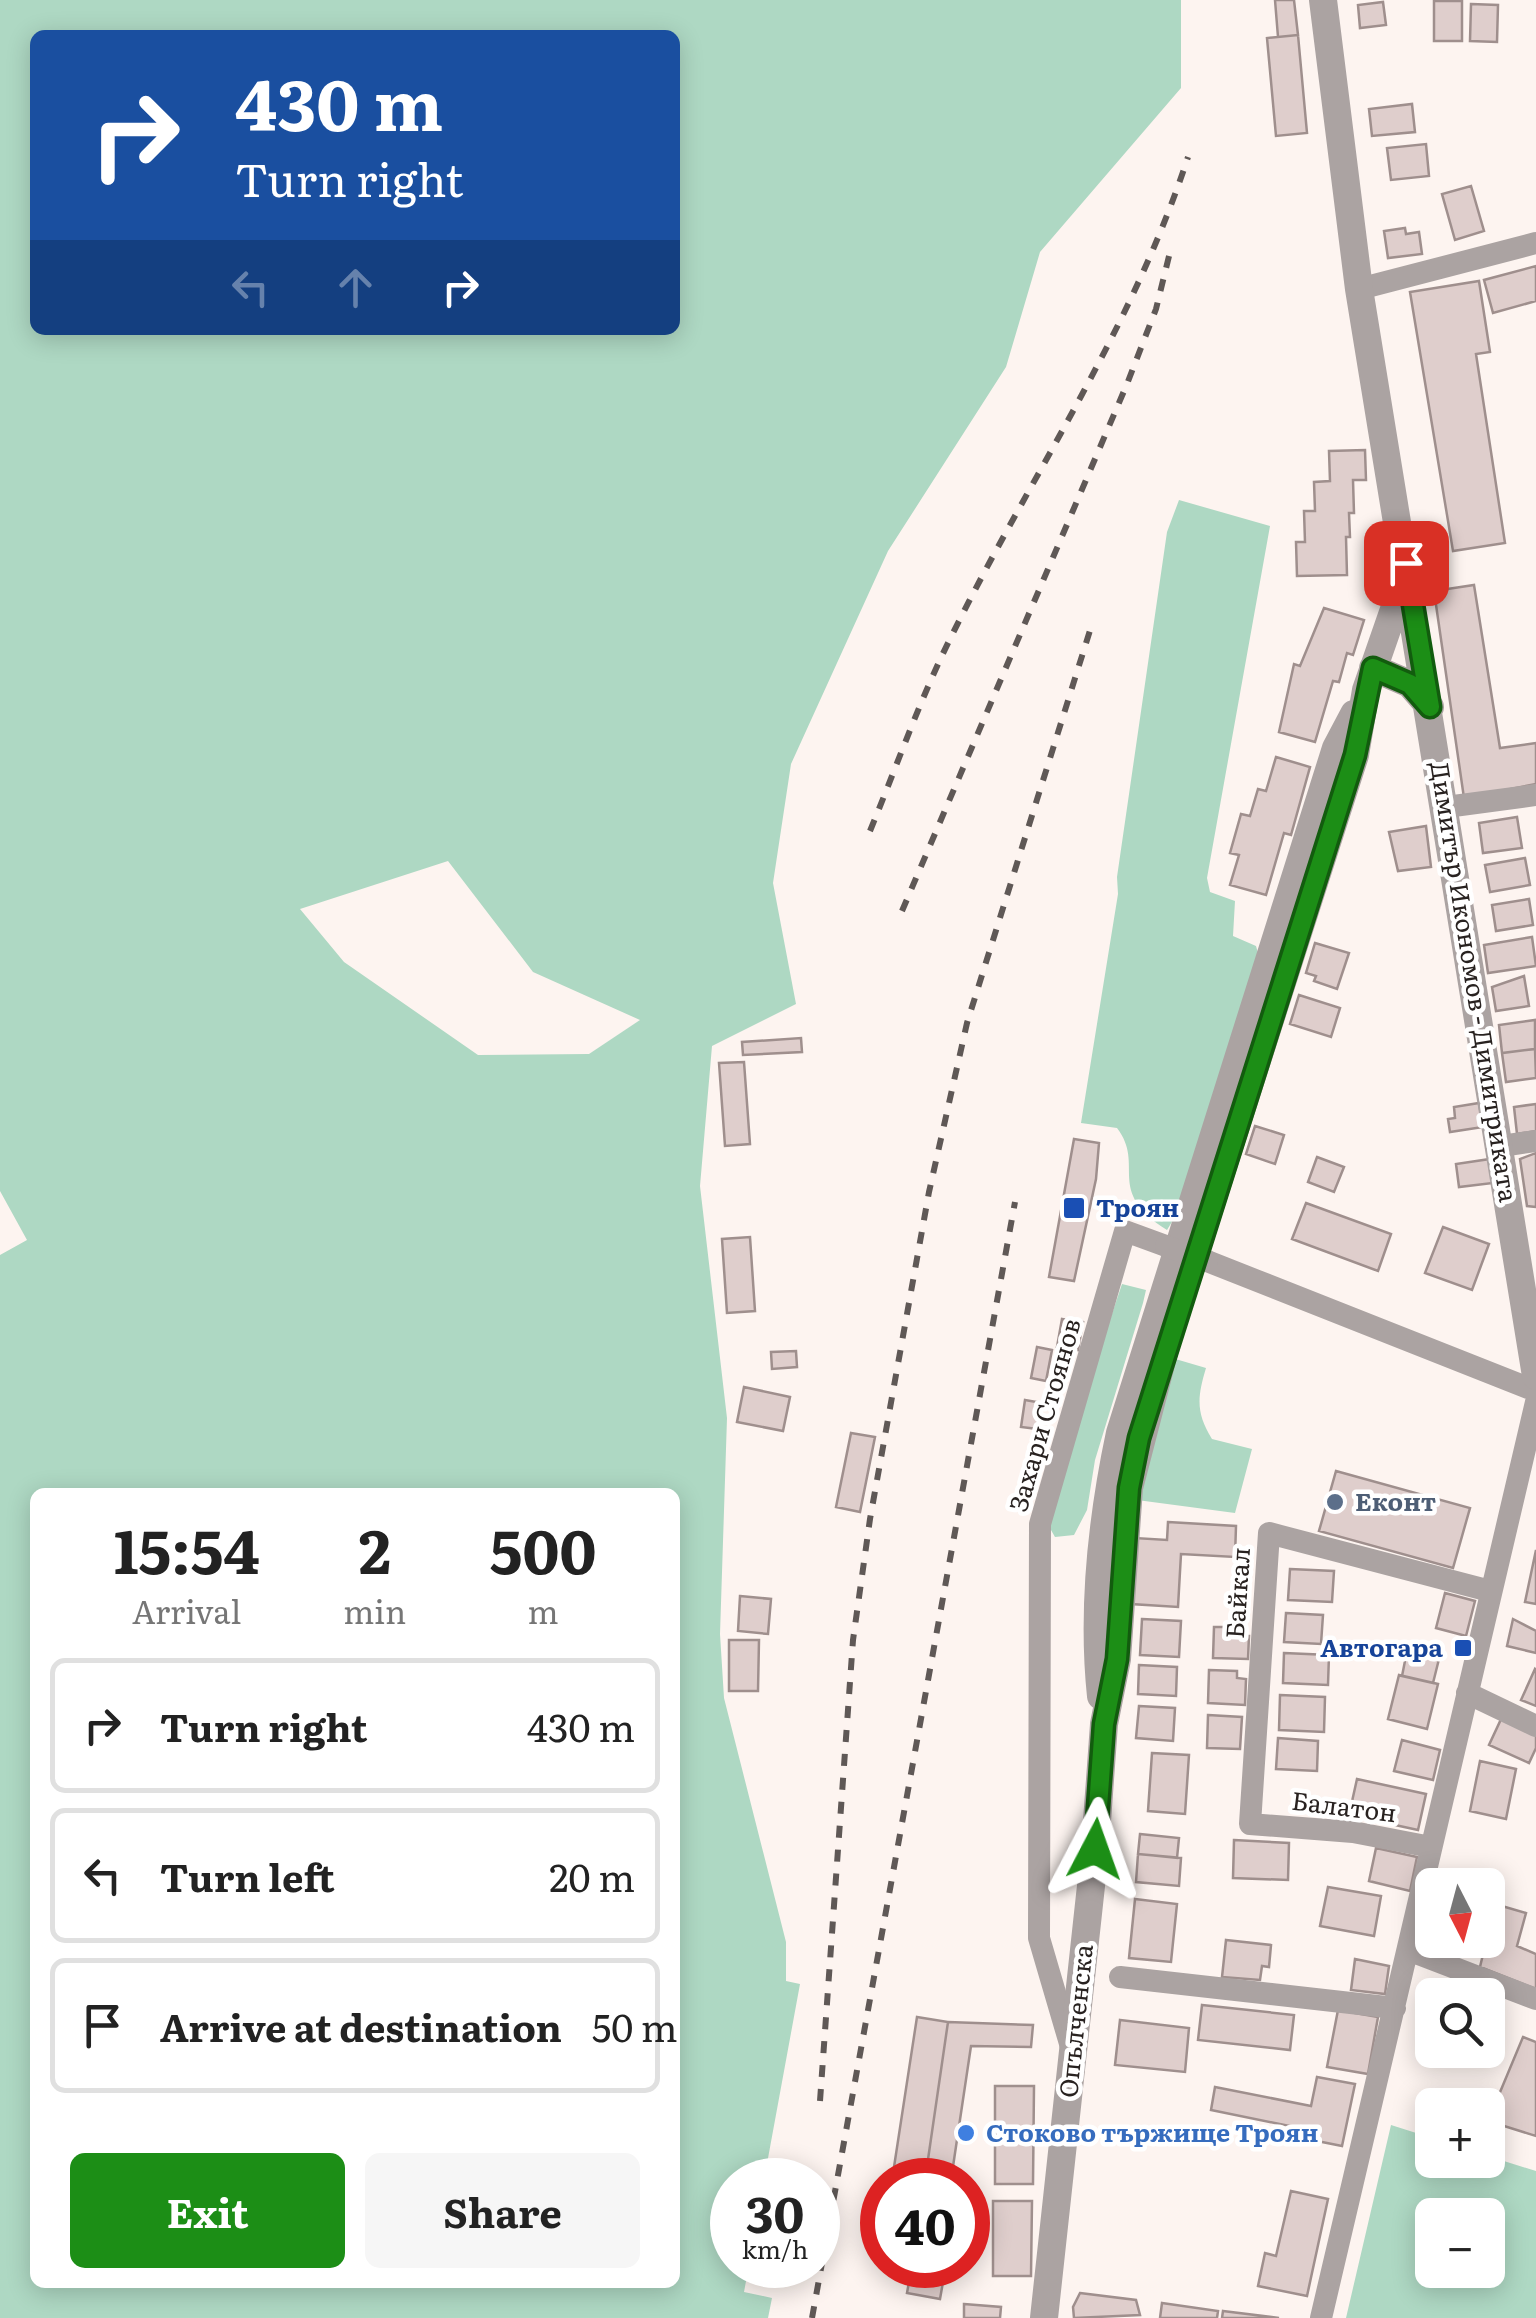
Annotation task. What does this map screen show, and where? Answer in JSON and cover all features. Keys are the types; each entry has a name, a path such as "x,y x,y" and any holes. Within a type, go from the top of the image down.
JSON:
{"street":[{"name":"Димитър Икономов - Димитриката","path":"1323,0 1359,289 1536,1376"},
{"path":"1359,289 1536,244"},
{"name":"Димитър Икономов - Димитриката","path":"1370,679 1399,595 1402,536"},
{"path":"1370,679 1410,684 1430,707"},
{"name":"Опълченска","path":"1044,2318 1104,1724 1097,1656 1109,1485 1120,1433 1336,748 1370,679"},
{"path":"1446,807 1536,795"},
{"path":"1501,1146 1536,1141"},
{"name":"Захари Стоянов","path":"1073,2054 1039,1938 1040,1524 1125,1230 1536,1391"},
{"path":"1321,2318 1536,1402"},
{"name":"Байкал","path":"1250,1824 1269,1533 1490,1591"},
{"path":"1467,1692 1536,1726"},
{"name":"Балатон","path":"1250,1824 1353,1832 1431,1848"},
{"path":"1408,1950 1536,1999"},
{"path":"1120,1977 1395,2008"}],"green space":[{"path":"0,0 1181,0 1181,88 1040,252 1006,367 888,551 791,764 773,883 796,1004 712,1046 700,1186 727,1418 720,1634 724,1698 786,1942 786,1981 800,1984 768,2158 710,2158 710,2288 745,2288 744,2292 772,2298 768,2318 0,2318 0,1255 27,1240 0,1191","holes":["448,861 533,972 640,1020 589,1054 478,1055 344,962 300,909"]},
{"path":"1179,500 1270,526 1207,878 1210,892 1235,901 1233,936 1256,946 1258,953 1181,1207 1167,1230 1137,1203 1131,1190 1125,1142 1117,1128 1081,1123 1118,894 1117,877 1167,532"},
{"path":"1122,1284 1146,1290 1143,1303 1095,1460 1087,1510 1074,1535 1055,1537 1047,1523 1061,1466"},
{"path":"1172,1358 1206,1368 1200,1405 1212,1439 1252,1449 1235,1513 1137,1500"},
{"path":"1391,2125 1415,2133 1415,2178 1505,2178 1505,2161 1536,2171 1536,2318 1346,2318"}],"building":[{"path":"1275,0 1294,0 1298,35 1278,37"},
{"path":"1434,1 1462,1 1462,41 1434,41"},
{"path":"1383,2 1386,25 1360,28 1358,5"},
{"path":"1471,4 1498,5 1497,42 1470,41"},
{"path":"1298,35 1307,133 1276,136 1267,38"},
{"path":"1412,104 1415,132 1372,136 1369,109"},
{"path":"1426,144 1429,176 1391,180 1387,148"},
{"path":"1471,186 1484,231 1455,240 1442,194"},
{"path":"1405,228 1406,234 1419,232 1422,254 1388,258 1384,231"},
{"path":"1536,266 1536,301 1493,313 1484,280"},
{"path":"1479,281 1490,352 1476,354 1505,543 1453,551 1410,292"},
{"path":"1365,450 1366,480 1353,480 1354,513 1349,513 1350,537 1346,537 1347,575 1297,576 1296,542 1305,542 1304,511 1315,511 1314,482 1330,481 1329,451"},
{"path":"1474,585 1500,748 1536,743 1536,784 1464,798 1434,591"},
{"path":"1324,608 1364,620 1353,655 1347,653 1339,682 1333,681 1315,742 1279,732 1294,664 1300,666"},
{"path":"1276,757 1310,767 1291,835 1284,833 1266,895 1230,885 1239,855 1230,853 1241,814 1250,816 1258,789 1266,791"},
{"path":"1517,817 1522,848 1483,853 1479,823"},
{"path":"1426,826 1431,867 1398,871 1389,832"},
{"path":"1525,858 1530,885 1490,892 1485,865"},
{"path":"1529,899 1533,925 1496,931 1492,905"},
{"path":"1532,937 1536,966 1488,973 1484,945"},
{"path":"1315,943 1349,953 1337,989 1314,981 1316,976 1306,973"},
{"path":"1524,976 1529,1006 1496,1011 1492,987"},
{"path":"1299,995 1340,1008 1331,1037 1290,1024"},
{"path":"1535,1020 1535,1049 1502,1053 1499,1025"},
{"path":"801,1038 802,1052 743,1055 742,1042"},
{"path":"1535,1049 1536,1078 1506,1082 1502,1053"},
{"path":"744,1062 750,1144 725,1146 719,1063"},
{"path":"1479,1103 1483,1127 1450,1132 1448,1119 1455,1118 1454,1107"},
{"path":"1536,1104 1536,1131 1517,1134 1514,1107"},
{"path":"1255,1126 1284,1135 1275,1164 1246,1154"},
{"path":"1074,1139 1099,1143 1096,1179 1074,1281 1049,1277"},
{"path":"1536,1153 1536,1207 1527,1206 1520,1159"},
{"path":"1317,1157 1344,1167 1334,1192 1308,1182"},
{"path":"1490,1159 1493,1183 1459,1187 1456,1164"},
{"path":"1306,1203 1391,1234 1378,1271 1292,1239"},
{"path":"1443,1227 1489,1244 1472,1290 1425,1273"},
{"path":"750,1237 755,1311 727,1313 722,1239"},
{"path":"1062,1319 1083,1322 1078,1350 1057,1347"},
{"path":"1037,1347 1052,1350 1046,1381 1031,1378"},
{"path":"796,1351 797,1367 772,1369 771,1352"},
{"path":"744,1387 790,1397 783,1431 737,1422"},
{"path":"1025,1400 1042,1403 1038,1429 1021,1427"},
{"path":"851,1433 875,1437 860,1512 836,1507"},
{"path":"1336,1471 1470,1508 1453,1568 1319,1531"},
{"path":"1168,1522 1236,1526 1235,1557 1181,1554 1178,1607 1131,1604 1135,1538 1167,1540"},
{"path":"1536,1550 1536,1604 1525,1602"},
{"path":"1290,1569 1334,1571 1332,1602 1288,1600"},
{"path":"1445,1593 1475,1601 1466,1636 1436,1628"},
{"path":"740,1596 771,1599 768,1634 738,1631"},
{"path":"1286,1613 1323,1615 1321,1644 1284,1642"},
{"path":"1142,1619 1181,1621 1179,1657 1140,1655"},
{"path":"1513,1619 1536,1631 1536,1653 1507,1646"},
{"path":"1214,1627 1240,1627 1240,1636 1249,1636 1248,1659 1213,1658"},
{"path":"729,1640 759,1640 758,1691 729,1691"},
{"path":"1407,1651 1439,1659 1433,1683 1402,1676"},
{"path":"1284,1653 1329,1655 1328,1685 1283,1683"},
{"path":"1139,1665 1177,1667 1176,1696 1138,1694"},
{"path":"1209,1670 1237,1671 1237,1678 1246,1679 1245,1705 1208,1703"},
{"path":"1536,1670 1536,1706 1521,1700"},
{"path":"1399,1675 1438,1684 1427,1729 1388,1719"},
{"path":"1280,1695 1325,1697 1324,1732 1279,1730"},
{"path":"1139,1706 1175,1708 1173,1741 1136,1738"},
{"path":"1208,1715 1242,1717 1240,1749 1207,1748"},
{"path":"1503,1715 1536,1730 1536,1748 1529,1763 1489,1745"},
{"path":"1278,1738 1318,1741 1317,1771 1276,1769"},
{"path":"1402,1740 1440,1750 1433,1780 1394,1771"},
{"path":"1152,1753 1189,1755 1185,1814 1148,1811"},
{"path":"1480,1761 1516,1769 1506,1819 1470,1811"},
{"path":"1357,1779 1426,1794 1418,1830 1349,1815"},
{"path":"1140,1834 1179,1838 1177,1858 1138,1854"},
{"path":"1234,1840 1289,1843 1288,1880 1233,1878"},
{"path":"1376,1848 1417,1857 1410,1891 1369,1881"},
{"path":"1138,1854 1181,1858 1179,1886 1136,1882"},
{"path":"1328,1887 1381,1896 1374,1936 1320,1926"},
{"path":"1135,1899 1177,1904 1171,1962 1129,1958"},
{"path":"1505,1907 1526,1913 1517,1946 1536,1954 1536,1989 1480,1967 1482,1958 1505,1958"},
{"path":"1226,1940 1271,1945 1269,1967 1262,1966 1260,1980 1222,1977"},
{"path":"1355,1959 1389,1966 1385,1994 1351,1990"},
{"path":"1202,2005 1294,2015 1290,2050 1198,2040"},
{"path":"1338,2010 1378,2017 1368,2074 1327,2067"},
{"path":"917,2017 948,2022 928,2158 895,2158"},
{"path":"1120,2020 1189,2028 1185,2072 1115,2065"},
{"path":"948,2022 1033,2025 1031,2047 971,2046 954,2158 928,2158"},
{"path":"1523,2037 1536,2042 1536,2136 1505,2126 1505,2088 1502,2088"},
{"path":"1317,2077 1355,2084 1342,2146 1302,2138 1304,2129 1211,2110 1215,2087 1311,2106"},
{"path":"995,2086 1034,2086 1033,2184 995,2184"},
{"path":"1291,2191 1328,2199 1307,2296 1258,2286 1265,2253 1276,2256"},
{"path":"993,2201 1032,2201 1031,2276 993,2276"},
{"path":"908,2288 942,2288 940,2299 907,2293"},
{"path":"1080,2293 1136,2300 1140,2315 1074,2318 1073,2307"},
{"path":"1162,2303 1218,2311 1217,2318 1160,2318"},
{"path":"964,2304 1001,2307 1000,2318 964,2318"},
{"path":"1223,2311 1279,2318 1222,2318"}],"railway":[{"path":"870,831 938,664 1138,284 1188,157"},
{"path":"902,911 1127,384 1156,309 1171,248"},
{"path":"820,2101 853,1640 870,1519 929,1192 967,1023 1092,624"},
{"path":"812,2318 1015,1202"}],"place":[{"name":"Троян","path":"1074,1208"},
{"name":"Еконт","path":"1335,1502"},
{"name":"Автогара","path":"1463,1648"},
{"name":"Стоково тържище Троян","path":"966,2133"}],"route":[{"path":"1095,1849 1104,1724 1117,1659 1129,1488 1167,1341 1355,755 1373,668 1410,684 1430,707 1406,563"}]}
